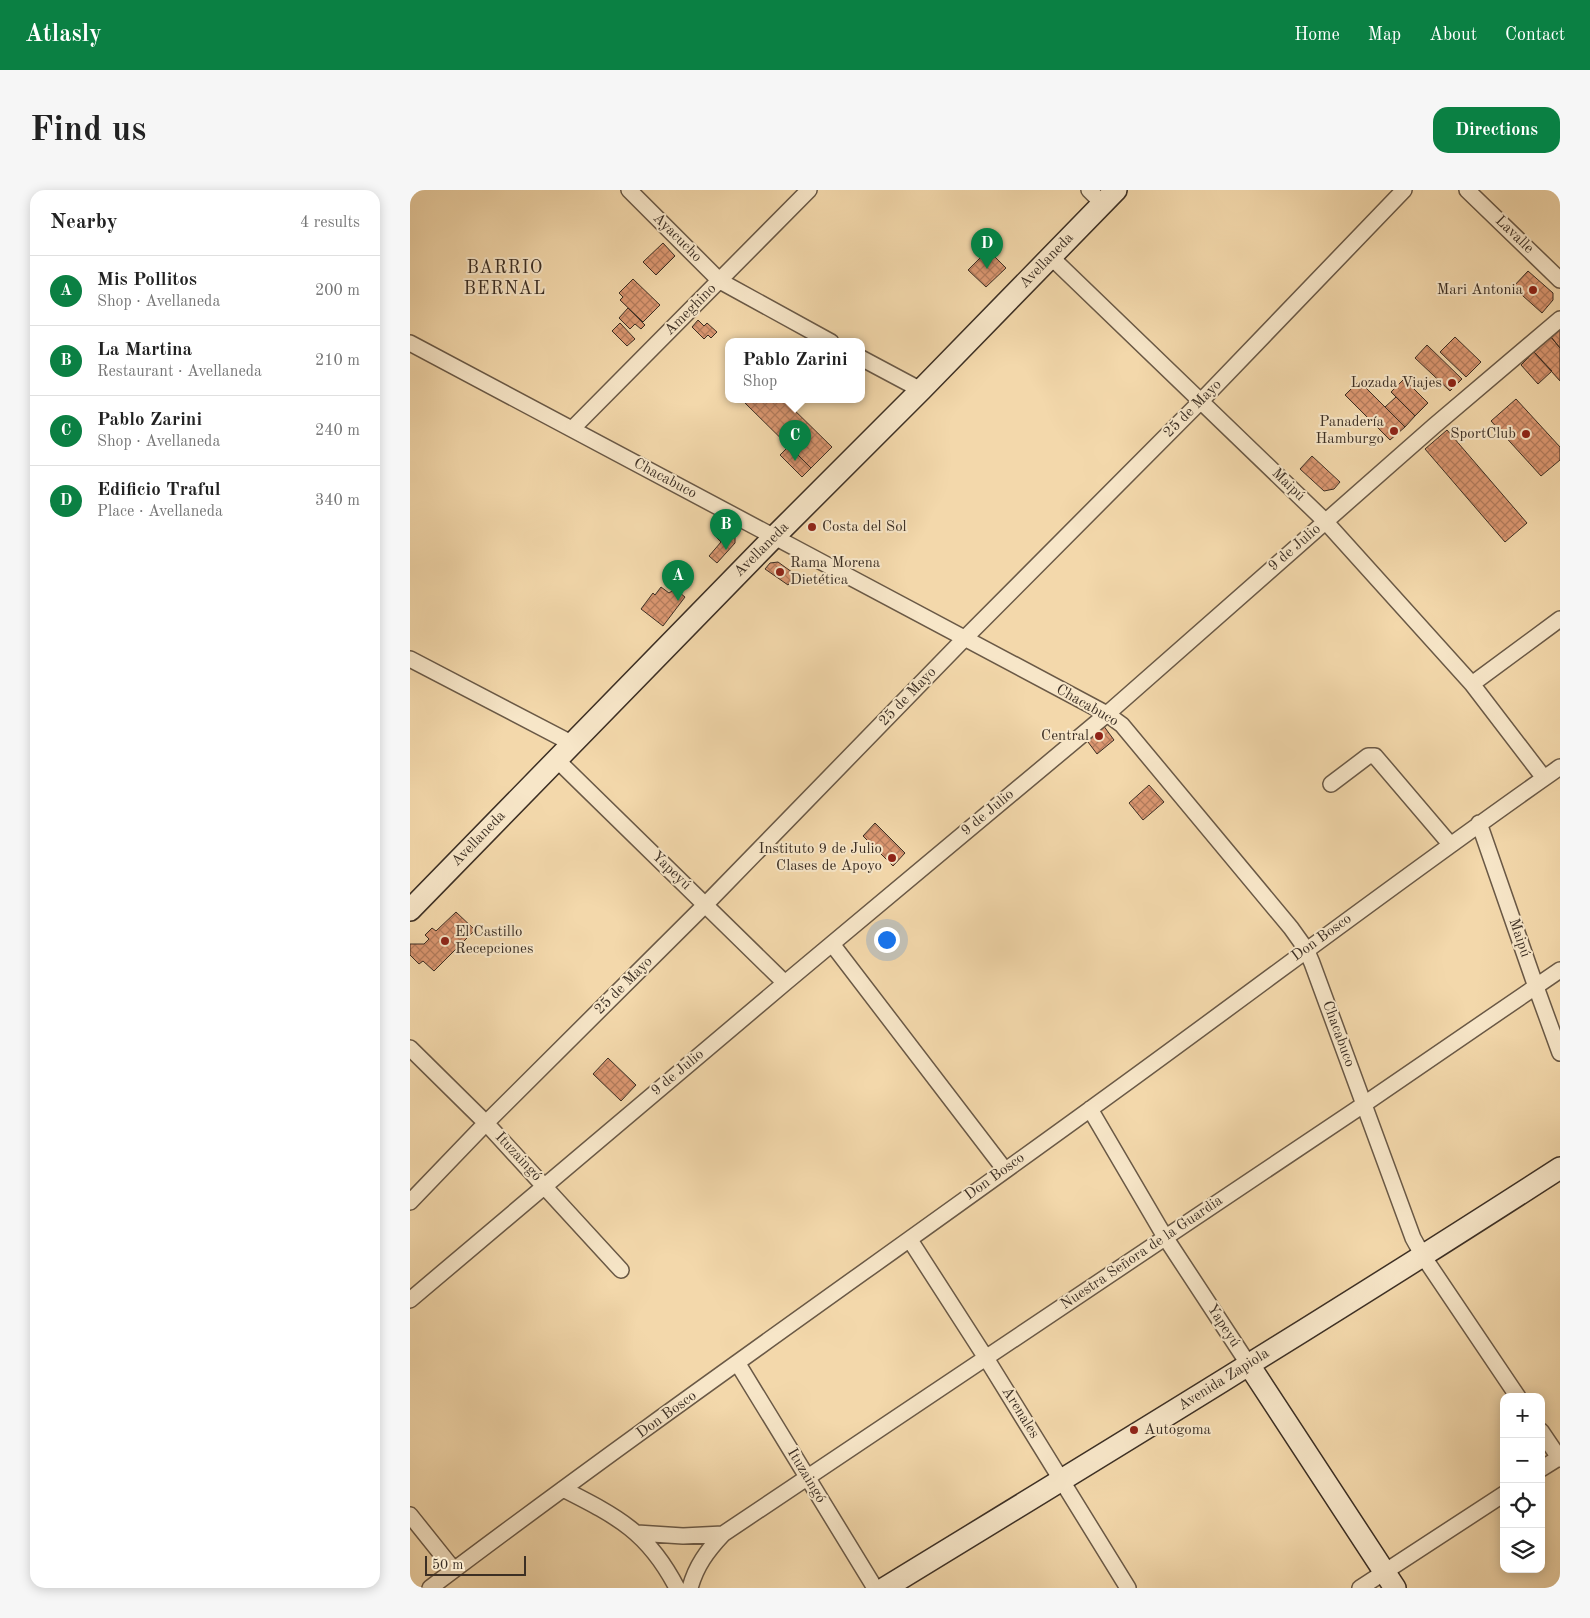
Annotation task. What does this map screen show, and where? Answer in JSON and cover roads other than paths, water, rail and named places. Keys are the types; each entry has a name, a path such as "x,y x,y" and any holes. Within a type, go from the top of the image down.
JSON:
{"street":[{"name":"Ayacucho","path":"629,190 720,281 824,338"},
{"name":"Ameghino","path":"572,429 809,190"},
{"name":"25 de Mayo","path":"410,1202 486,1123 706,904 964,639 1202,401 1404,190"},
{"name":"Lavalle","path":"1467,190 1560,280"},
{"name":"Avellaneda","path":"410,910 774,537 1052,257 1102,194"},
{"name":"Maipú","path":"1052,257 1325,521 1472,684 1544,778"},
{"name":"9 de Julio","path":"410,1300 784,983 1107,714 1325,521 1560,319"},
{"name":"Chacabuco","path":"410,343 1107,714 1122,725 1291,928 1306,949 1412,1238 1515,1393"},
{"path":"865,360 921,390"},
{"path":"1472,684 1560,619"},
{"path":"410,659 572,744"},
{"path":"1331,784 1368,756 1375,756 1450,844"},
{"name":"Yapeyú","path":"557,760 706,904 784,983"},
{"name":"Don Bosco","path":"430,1588 1090,1109 1450,844 1560,767"},
{"name":"Maipú","path":"1479,823 1560,1053"},
{"path":"832,944 1005,1170"},
{"name":"Nuestra Señora de la Guardia","path":"690,1588 702,1558 722,1534 1363,1105 1560,970"},
{"name":"Ituzaingó","path":"410,1048 486,1123 621,1270"},
{"name":"Yapeyú","path":"1090,1109 1165,1237 1390,1580"},
{"name":"Avenida Zapiola","path":"885,1588 1249,1365 1560,1168"},
{"name":"Arenales","path":"910,1240 986,1358 1128,1588"},
{"name":"Ituzaingó","path":"738,1364 875,1588"},
{"path":"1545,1437 1560,1458 1545,1467"},
{"path":"564,1489 619,1519 637,1533 664,1563 677,1588"},
{"path":"1360,1588 1390,1580 1500,1497"},
{"path":"410,1515 454,1570"},
{"path":"637,1533 683,1536 722,1534"}],"place":[{"name":"Edificio Traful","path":"987,269"},
{"name":"Mari Antonia","path":"1533,290"},
{"name":"Lozada Viajes","path":"1452,383"},
{"name":"Panadería Hamburgo","path":"1394,431"},
{"name":"SportClub","path":"1526,434"},
{"name":"Pablo Zarini","path":"795,461"},
{"name":"Costa del Sol","path":"812,527"},
{"name":"La Martina","path":"726,550"},
{"name":"Rama Morena Dietética","path":"780,572"},
{"name":"Mis Pollitos","path":"678,601"},
{"name":"Central","path":"1099,736"},
{"name":"Instituto 9 de Julio Clases de Apoyo","path":"892,858"},
{"name":"El Castillo Recepciones","path":"445,941"},
{"name":"Autogoma","path":"1134,1430"}],"district":[{"name":"BARRIO BERNAL","path":"505,278"}]}
